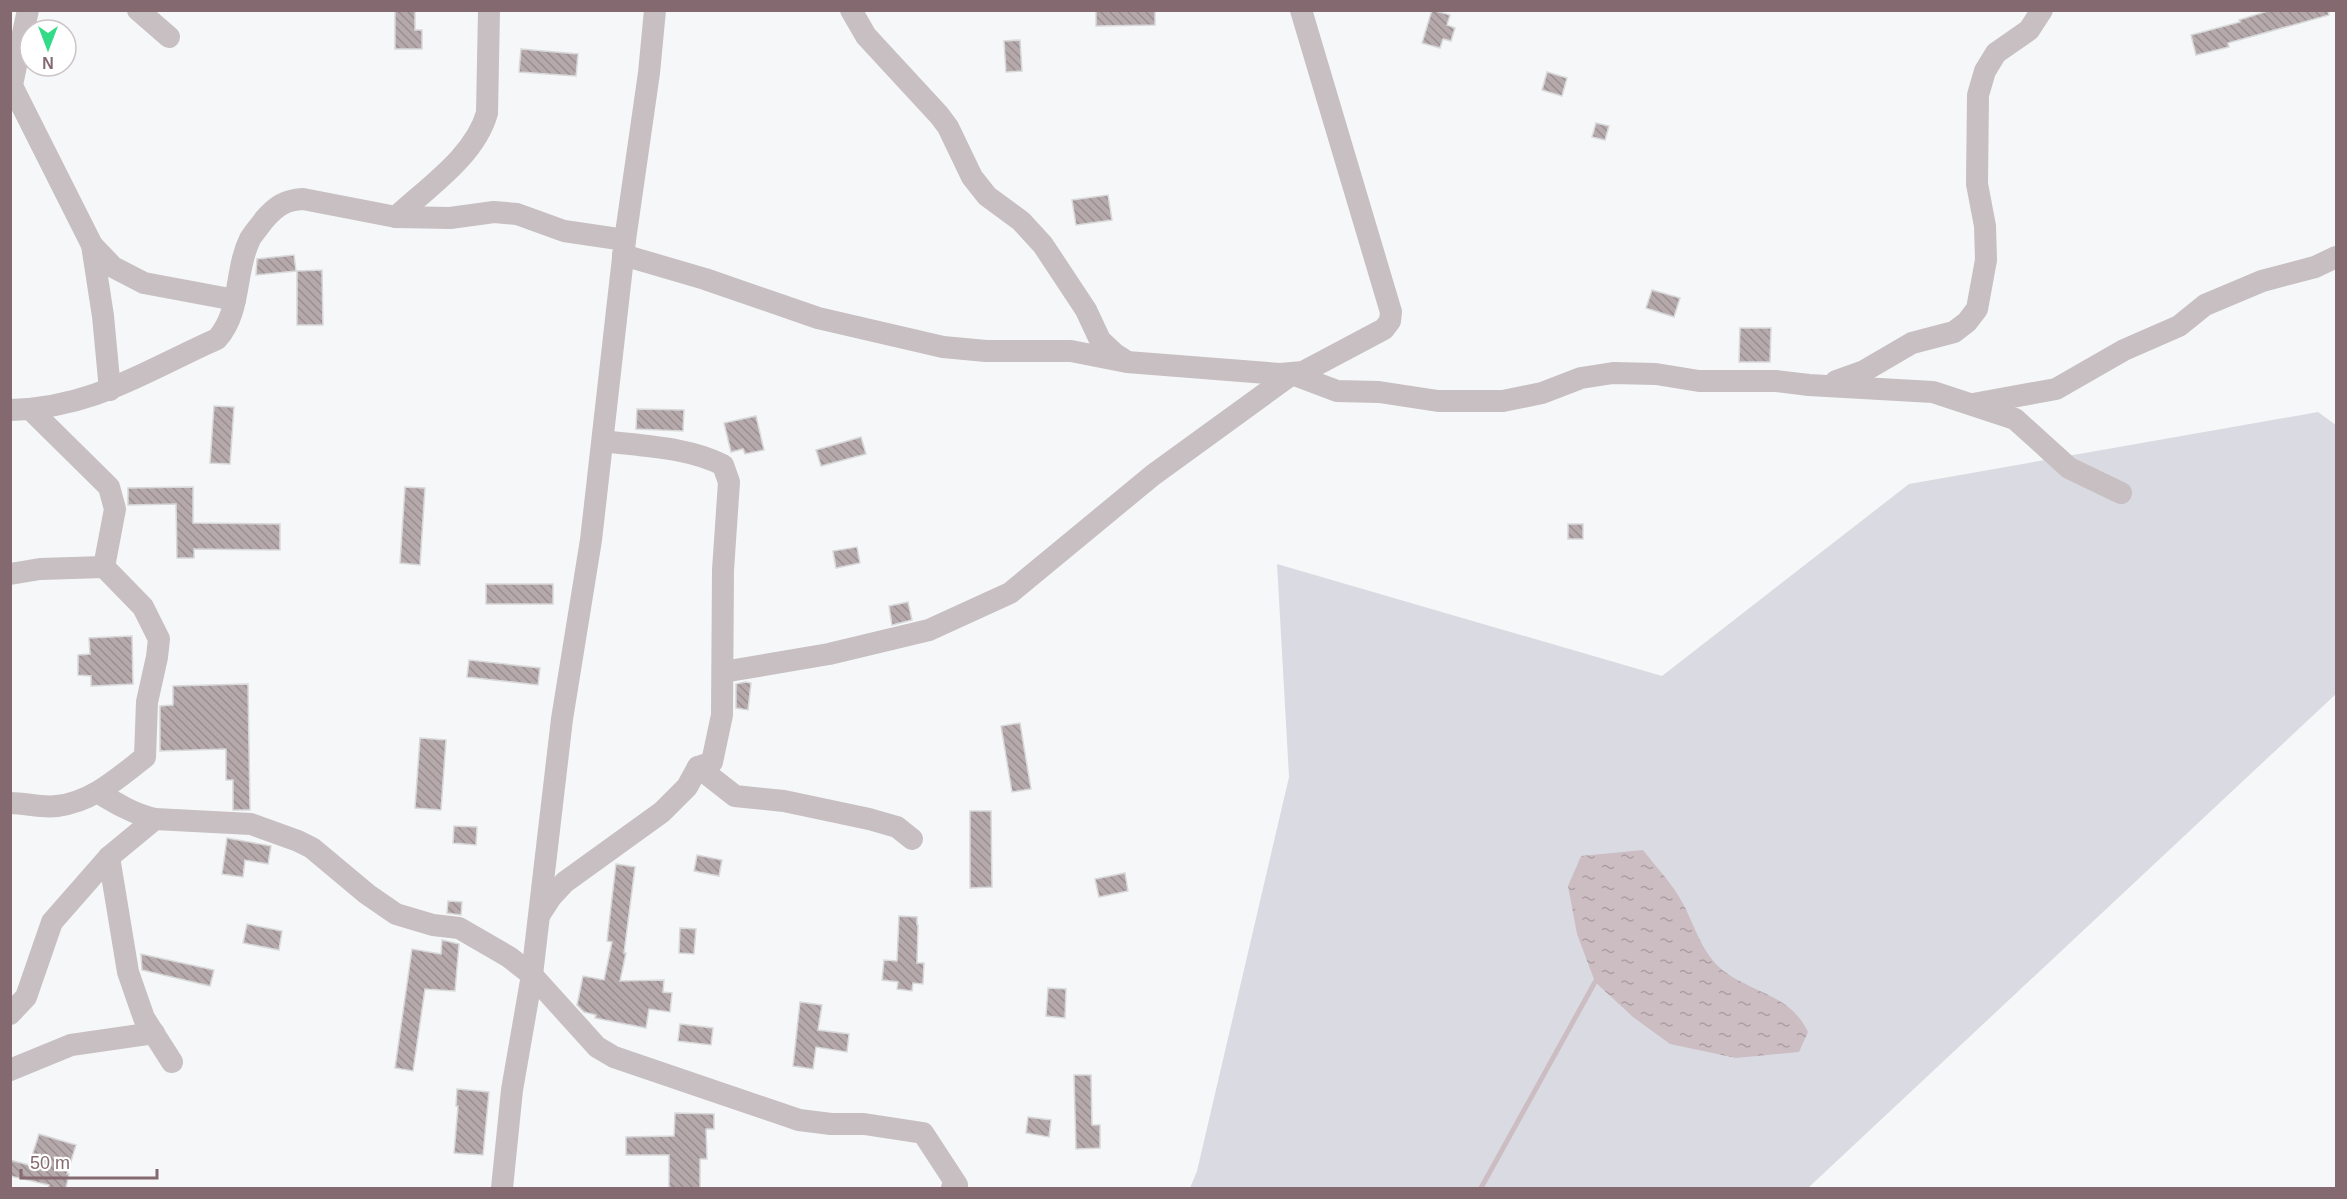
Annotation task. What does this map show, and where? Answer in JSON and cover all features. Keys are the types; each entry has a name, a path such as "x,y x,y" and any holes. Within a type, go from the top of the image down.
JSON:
{"street":[{"path":"28,10 11,88 92,245 113,267 144,284 235,300"},
{"path":"138,10 169,37"},
{"path":"396,217 459,159 484,125 487,113 489,10"},
{"path":"502,1188 512,1090 532,975 562,719 591,540 624,247 649,73 655,10"},
{"path":"851,10 866,36 948,127 972,177 987,196 1021,221 1043,245 1086,310 1100,340 1127,362"},
{"path":"723,672 829,654 929,630 1010,593 1153,475 1292,374 1310,369 1384,329 1390,321 1391,312 1301,10"},
{"path":"1825,385 1864,371 1912,343 1954,332 1967,322 1977,309 1986,260 1985,226 1977,184 1978,95 1985,71 1996,52 2030,30 2042,10"},
{"path":"20,409 78,401 110,390 217,339 226,329 235,300 244,255 251,237 280,204 303,199 396,217 450,218 494,212 517,214 564,231 624,247 705,279 818,318 943,347 986,351 1071,351 1127,362 1292,374 1337,391 1379,392 1438,401 1503,401 1542,393 1581,378 1613,373 1656,374 1699,381 1776,381 1933,392 2015,419 2069,468 2121,493"},
{"path":"92,245 104,316 110,390"},
{"path":"1972,404 2056,388 2124,350 2179,326 2205,304 2262,281 2315,267 2337,257"},
{"path":"20,409 109,487 115,509 104,567"},
{"path":"538,918 551,897 565,882 662,812 687,787 698,768 712,762 720,733 723,672 723,570 729,482 723,465 687,452 603,441"},
{"path":"10,574 40,569 104,567 143,607 159,639 158,657 147,702 148,726 145,757 99,793 56,807 10,803"},
{"path":"698,768 735,796 784,801 869,819 897,827 912,839"},
{"path":"99,793 129,812 155,819 251,824 298,841 312,848 367,894 396,914 434,925 459,928 509,957 532,975 597,1047 614,1057 799,1120 864,1125 923,1133 957,1185 952,1188"},
{"path":"10,1014 26,997 52,922 109,858 155,819"},
{"path":"109,858 128,972 144,1018 172,1062"},
{"path":"10,1070 71,1045 154,1033"}],"shaded area":[{"path":"2318,412 2336,425 2336,694 1808,1188 1190,1188 1197,1171 1289,777 1277,564 1662,676 1909,484"}],"water":[{"path":"1643,850 1678,895 1700,941 1719,967 1739,981 1783,1003 1801,1020 1808,1032 1799,1052 1736,1058 1670,1044 1633,1017 1595,982 1577,934 1568,886 1581,856"}],"building":[{"path":"395,10 415,10 415,30 422,30 422,49 395,49"},
{"path":"1096,10 1155,10 1155,25 1096,26"},
{"path":"1432,10 1450,15 1447,25 1455,28 1451,41 1443,39 1440,48 1422,43"},
{"path":"2271,10 2328,10 2329,15 2228,43 2229,47 2196,55 2191,35 2240,22 2239,20"},
{"path":"1020,40 1022,71 1006,72 1004,41"},
{"path":"521,49 578,54 576,76 519,72"},
{"path":"1547,72 1567,78 1562,96 1542,90"},
{"path":"1596,123 1609,126 1605,140 1592,137"},
{"path":"1108,195 1112,220 1076,225 1072,200"},
{"path":"294,255 296,271 256,275 257,259"},
{"path":"322,270 323,325 297,325 297,271"},
{"path":"1652,290 1680,298 1674,317 1646,308"},
{"path":"1740,328 1771,328 1770,362 1739,362"},
{"path":"214,406 234,407 230,464 210,463"},
{"path":"637,409 684,410 683,431 636,429"},
{"path":"756,416 764,450 745,454 743,449 731,452 724,423"},
{"path":"861,437 866,454 821,466 816,450"},
{"path":"193,487 193,523 280,524 280,550 194,549 194,558 177,558 176,504 128,505 128,488"},
{"path":"405,487 425,488 420,565 400,563"},
{"path":"1568,524 1583,524 1583,539 1568,539"},
{"path":"857,547 860,563 836,568 833,551"},
{"path":"486,584 553,584 553,604 486,604"},
{"path":"908,602 912,620 892,625 889,606"},
{"path":"132,636 133,684 91,686 91,676 78,675 78,655 90,654 89,638"},
{"path":"469,660 540,668 538,685 467,677"},
{"path":"751,683 748,710 736,708 736,684"},
{"path":"248,684 250,810 233,810 233,780 226,780 226,749 160,751 160,706 173,705 173,686"},
{"path":"1020,723 1031,789 1012,792 1001,726"},
{"path":"420,738 446,740 441,810 415,808"},
{"path":"970,811 991,811 992,887 970,888"},
{"path":"454,826 477,827 476,845 453,843"},
{"path":"227,838 271,846 268,864 245,860 243,877 222,874"},
{"path":"697,855 722,860 719,876 694,871"},
{"path":"616,864 635,867 624,953 626,953 620,981 664,980 663,992 672,993 670,1012 649,1009 646,1028 595,1018 596,1015 584,1012 577,1005 583,976 604,980 612,942 607,941"},
{"path":"1125,873 1128,891 1099,897 1095,879"},
{"path":"448,901 462,902 461,915 447,913"},
{"path":"899,916 917,917 917,963 924,963 923,984 913,983 912,991 897,989 898,982 882,980 884,960 897,961"},
{"path":"247,924 282,931 279,950 243,943"},
{"path":"680,928 696,929 694,954 679,953"},
{"path":"442,940 459,944 455,991 425,989 413,1071 395,1068 412,949 441,954"},
{"path":"141,954 214,970 210,986 142,970"},
{"path":"1048,988 1066,989 1065,1018 1046,1016"},
{"path":"800,1002 822,1005 818,1030 849,1034 847,1052 816,1047 813,1069 793,1066"},
{"path":"680,1024 713,1028 711,1045 678,1041"},
{"path":"1074,1075 1091,1075 1092,1125 1100,1125 1100,1148 1076,1149"},
{"path":"457,1089 489,1092 483,1155 454,1153"},
{"path":"675,1113 714,1114 714,1129 706,1129 707,1159 700,1159 700,1188 669,1188 669,1155 626,1155 626,1137 674,1136"},
{"path":"1028,1117 1051,1120 1049,1137 1026,1133"},
{"path":"39,1134 76,1145 67,1174 69,1174 66,1188 48,1188 49,1185 10,1176 10,1160 29,1165"}],"waterway":[{"path":"1481,1188 1595,982"}]}
